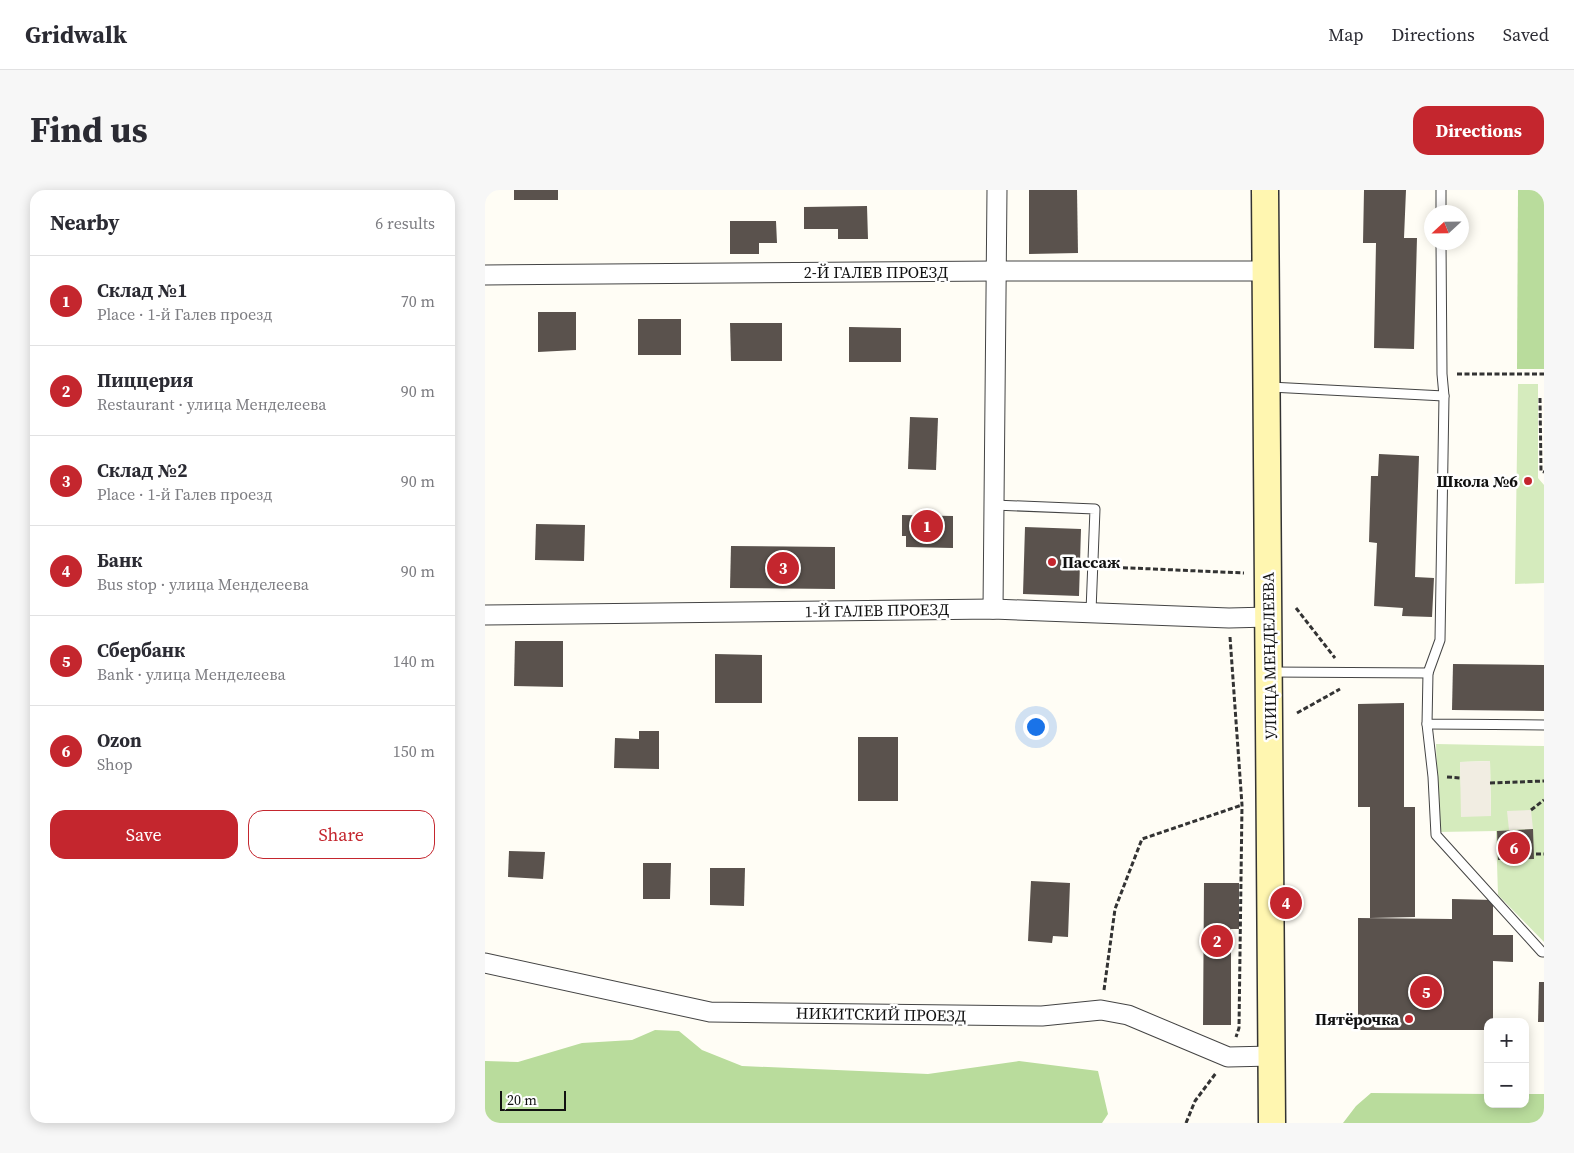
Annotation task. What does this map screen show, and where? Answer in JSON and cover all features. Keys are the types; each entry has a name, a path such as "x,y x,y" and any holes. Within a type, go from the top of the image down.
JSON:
{"main road":[{"name":"УЛИЦА МЕНДЕЛЕЕВА","path":"1265,190 1272,1123"}],"street":[{"path":"993,609 997,190"},
{"name":"2-Й ГАЛЕВ ПРОЕЗД","path":"485,275 1266,271"},
{"name":"1-Й ГАЛЕВ ПРОЕЗД","path":"485,615 993,609 1091,611 1229,618 1269,617"},
{"name":"НИКИТСКИЙ ПРОЕЗД","path":"485,963 710,1012 1042,1016 1101,1010 1128,1015 1228,1057 1272,1056"}],"lane":[{"path":"1441,190 1441,205"},
{"path":"1441,250 1442,374 1444,396 1440,640 1428,673 1427,724 1433,777 1436,835 1544,952"},
{"path":"1266,387 1444,396"},
{"path":"994,505 1095,509 1091,611"},
{"path":"1270,672 1428,673"},
{"path":"1427,724 1544,725"}],"path":[{"path":"1442,374 1544,374"},
{"path":"1541,398 1541,472 1544,472"},
{"path":"1093,566 1246,573"},
{"path":"1296,608 1346,672"},
{"path":"1186,1123 1195,1101 1228,1057 1239,1028 1242,805 1229,618"},
{"path":"1297,713 1369,673"},
{"path":"1490,783 1544,782"},
{"path":"1531,810 1544,800"},
{"path":"1101,1010 1115,909 1142,839 1242,805"},
{"path":"1536,854 1544,854"}],"green space":[{"path":"1518,190 1544,190 1544,369 1517,369"},
{"path":"1518,384 1538,384 1538,478 1544,485 1544,583 1515,584"},
{"path":"1436,744 1544,746 1544,942 1498,895 1496,831 1439,832","holes":["1490,761 1491,816 1462,816 1460,762","1497,831 1534,859 1499,860"]},
{"path":"655,1030 679,1031 702,1050 742,1066 928,1074 1019,1061 1098,1071 1108,1114 1102,1123 485,1123 485,1061 518,1062 582,1043 632,1040"},
{"path":"1371,1093 1484,1094 1484,1108 1529,1108 1529,1094 1544,1094 1544,1123 1343,1123 1356,1106"}],"shaded area":[{"path":"1490,761 1491,816 1461,817 1460,762"},
{"path":"1531,810 1533,829 1509,830 1507,811"}],"building":[{"path":"514,190 558,190 558,200 514,200"},
{"path":"1029,190 1077,190 1078,253 1029,254"},
{"path":"1364,190 1406,190 1404,238 1417,238 1414,349 1374,348 1376,243 1363,243"},
{"path":"867,206 868,239 838,239 838,229 804,229 804,207"},
{"path":"730,221 776,221 777,243 759,243 759,254 730,254"},
{"path":"538,312 576,312 576,350 538,352"},
{"path":"638,319 681,319 681,355 638,355"},
{"path":"730,323 782,323 782,361 731,361"},
{"path":"849,327 901,328 901,362 849,362"},
{"path":"910,417 938,418 936,470 908,469"},
{"path":"1379,454 1419,456 1415,577 1434,578 1432,617 1402,616 1403,608 1374,606 1377,543 1369,542 1371,476 1378,476"},
{"path":"902,515 953,516 953,548 906,547 906,536 902,536"},
{"path":"536,524 585,525 584,561 535,560"},
{"name":"Пассаж","path":"1025,527 1081,529 1079,596 1023,594"},
{"path":"731,546 835,547 835,589 730,588"},
{"path":"515,641 563,641 563,687 514,686"},
{"path":"715,654 762,655 762,703 715,703"},
{"path":"1453,664 1544,665 1544,711 1452,710"},
{"path":"1404,703 1404,807 1415,807 1415,917 1370,918 1370,807 1358,807 1358,704"},
{"path":"639,731 659,731 659,769 614,768 615,738 639,739"},
{"path":"858,737 898,737 898,801 858,801"},
{"path":"1533,829 1534,859 1498,860 1497,831"},
{"path":"509,851 545,852 543,879 508,877"},
{"path":"643,863 671,863 670,899 643,899"},
{"path":"710,868 745,868 744,906 710,905"},
{"path":"1031,881 1070,883 1068,937 1053,936 1052,943 1028,941"},
{"path":"1204,883 1239,883 1239,929 1231,929 1231,1025 1203,1025"},
{"path":"1452,899 1493,900 1493,935 1513,935 1513,962 1493,961 1493,1018 1484,1018 1484,1030 1358,1030 1358,918 1452,919"},
{"path":"1539,982 1544,982 1544,1022 1538,1022"}],"place":[{"name":"Школа №6","path":"1528,481"},
{"name":"Склад №1","path":"927,526"},
{"name":"Пассаж","path":"1052,562"},
{"name":"Склад №2","path":"783,568"},
{"name":"Ozon","path":"1514,848"},
{"name":"Банк","path":"1286,903"},
{"name":"Пиццерия","path":"1217,941"},
{"name":"Сбербанк","path":"1426,992"},
{"name":"Пятёрочка","path":"1409,1019"}]}
